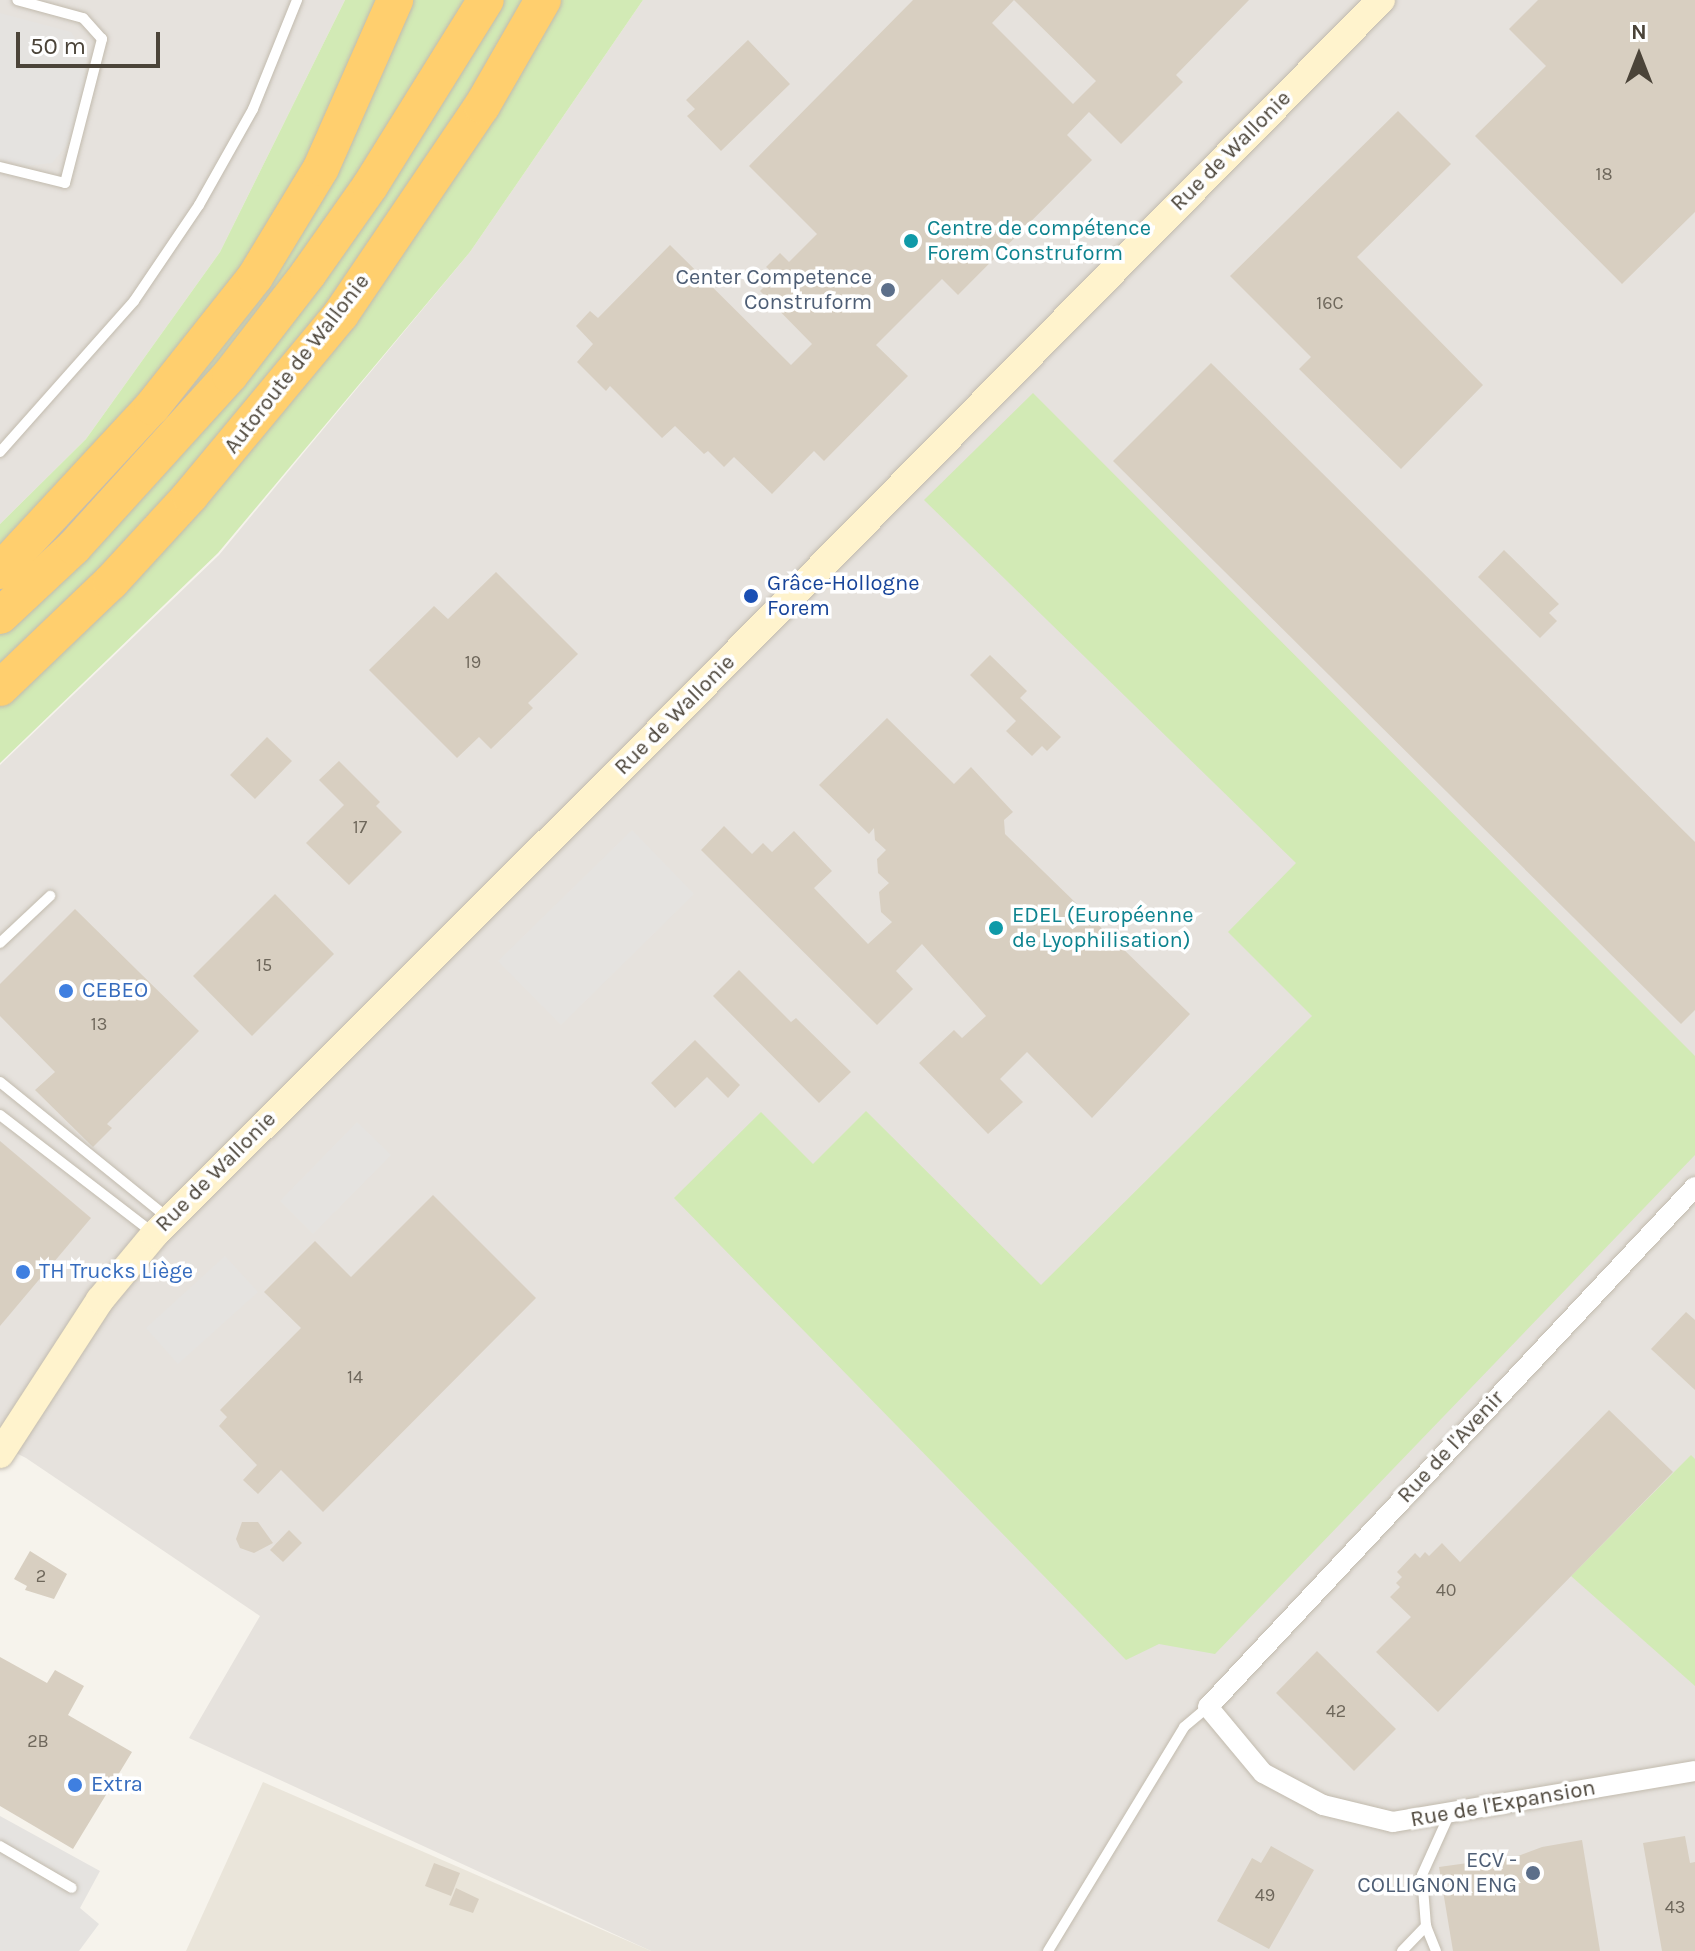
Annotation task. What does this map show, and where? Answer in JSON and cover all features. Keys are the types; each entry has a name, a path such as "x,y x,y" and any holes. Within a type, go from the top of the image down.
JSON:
{"highway":[{"path":"0,571 152,407 255,277 321,168 395,0"},
{"name":"Autoroute de Wallonie","path":"0,616 74,547 230,375 308,274 370,186 486,0"},
{"name":"Autoroute de Wallonie","path":"0,688 121,571 259,416 314,348 412,213 482,106 543,0"}],"street":[{"name":"Rue de Wallonie","path":"0,1454 100,1300 162,1227 682,708 1381,0"},
{"name":"Rue de l'Avenir","path":"1208,1707 1695,1187"},
{"name":"Rue de l'Expansion","path":"1208,1707 1263,1773 1323,1805 1393,1822 1695,1771"}],"lane":[{"path":"0,167 65,183 102,39 83,18 17,0"},
{"path":"0,452 134,301 199,205 253,109 297,0"},
{"path":"0,943 50,896"},
{"path":"0,1082 162,1227"},
{"path":"0,1115 162,1227"},
{"path":"1048,1951 1184,1727 1208,1707"},
{"path":"1436,1951 1426,1926 1422,1875 1450,1813"},
{"path":"0,1846 72,1888"},
{"path":"1402,1951 1426,1926"}],"shaded area":[{"path":"0,0 345,0 220,252 86,439 0,524"},
{"path":"643,0 1695,0 1695,1951 651,1951 189,1738 260,1616 26,1458 0,1445 0,765 219,555 470,252"},
{"path":"0,13 71,32 87,56 83,97 71,140 52,163 27,166 0,159"},
{"path":"632,830 694,894 561,1025 498,961"},
{"path":"357,1122 391,1155 313,1234 280,1201"},
{"path":"225,1256 258,1292 178,1364 146,1328"},
{"path":"263,1782 651,1951 186,1951"},
{"path":"0,1816 100,1871 80,1908 99,1924 79,1951 0,1951"}],"green space":[{"path":"345,0 643,0 470,252 218,553 0,763 0,524 86,439 220,252"},
{"path":"1033,393 1695,1056 1695,1155 1215,1654 1159,1644 1126,1660 674,1198 761,1112 813,1164 866,1111 1041,1285 1312,1016 1228,932 1296,863 924,500"},
{"path":"1691,1455 1695,1459 1695,1686 1571,1576"}],"building":[{"name":"Centre de compétence Forem Construform","path":"913,0 1014,0 1249,0 1176,75 1183,82 1121,144 1089,112 1067,135 1092,160 958,295 942,279 876,345 908,376 824,461 814,451 772,494 734,457 724,467 708,451 704,454 675,426 662,438 610,386 606,391 577,362 593,344 576,326 590,311 598,318 670,245 791,365 812,344 760,291 776,275 766,267 780,253 789,262 817,234 749,166","holes":["1014,0 1096,81 1073,104 992,23"]},
{"path":"1538,0 1695,0 1695,212 1622,284 1475,136 1546,66 1509,29"},
{"path":"748,40 790,84 721,151 687,116 695,109 686,100"},
{"path":"1398,111 1451,164 1357,257 1483,385 1401,469 1299,369 1311,357 1230,276"},
{"path":"1211,363 1695,842 1695,1010 1681,1024 1113,461"},
{"path":"1504,550 1559,604 1549,613 1557,621 1540,638 1478,577"},
{"path":"496,572 578,654 528,703 533,708 491,749 479,737 457,758 369,670 434,606 448,619"},
{"path":"990,655 1027,691 1020,698 1061,737 1047,751 1042,746 1032,756 1006,731 1016,721 970,675"},
{"name":"EDEL (Européenne de Lyophilisation)","path":"887,718 954,784 971,767 1013,812 1004,820 1005,834 1190,1014 1092,1118 1027,1052 1000,1079 1023,1102 988,1134 919,1063 954,1030 962,1038 986,1016 922,944 896,971 913,989 877,1025 701,850 724,826 752,854 763,843 772,852 794,831 832,871 814,888 868,944 892,922 881,912 879,892 889,883 878,873 877,859 886,850 875,840 874,828 869,834 819,785"},
{"path":"267,737 292,761 255,799 230,775"},
{"path":"339,761 380,802 376,806 402,832 349,885 306,843 344,805 319,780"},
{"path":"275,894 334,954 252,1036 193,976"},
{"path":"75,909 199,1031 107,1124 112,1128 93,1147 35,1090 55,1072 0,1016 0,984"},
{"path":"739,970 791,1022 796,1018 851,1072 819,1103 713,996"},
{"path":"695,1040 740,1085 728,1098 707,1077 675,1108 651,1083"},
{"name":"TH Trucks Liège","path":"0,1141 91,1218 0,1326"},
{"path":"433,1195 536,1298 323,1512 281,1470 258,1494 243,1480 257,1465 219,1426 227,1417 220,1410 301,1328 264,1292 315,1241 351,1277"},
{"path":"1686,1312 1695,1320 1695,1390 1651,1349"},
{"path":"1609,1410 1673,1472 1438,1712 1376,1652 1411,1617 1390,1597 1400,1587 1396,1583 1402,1577 1397,1572 1415,1553 1420,1558 1425,1552 1429,1556 1442,1543 1460,1562"},
{"path":"242,1522 258,1522 273,1543 254,1553 240,1548 236,1539"},
{"path":"289,1530 302,1543 283,1562 270,1550"},
{"path":"30,1551 67,1574 54,1599 25,1590 27,1586 14,1579"},
{"path":"1317,1651 1396,1729 1354,1771 1276,1693"},
{"path":"0,1657 47,1683 55,1670 84,1686 68,1715 132,1752 73,1849 0,1806"},
{"path":"1685,1836 1690,1863 1695,1862 1695,1951 1662,1951 1643,1843"},
{"path":"1582,1840 1600,1951 1453,1951 1439,1867 1518,1856 1542,1847"},
{"path":"1271,1846 1314,1870 1269,1949 1217,1921 1252,1858 1261,1863"},
{"path":"434,1863 460,1873 451,1896 425,1886"},
{"path":"456,1888 479,1899 473,1913 449,1905"}],"place":[{"name":"Centre de compétence Forem Construform","path":"911,241"},
{"name":"Center Competence Construform","path":"888,290"},
{"name":"Grâce-Hollogne Forem","path":"751,596"},
{"name":"EDEL (Européenne de Lyophilisation)","path":"996,928"},
{"name":"CEBEO","path":"66,991"},
{"name":"TH Trucks Liège","path":"23,1272"},
{"name":"Extra","path":"75,1785"},
{"name":"ECV - COLLIGNON ENG","path":"1533,1873"}]}
